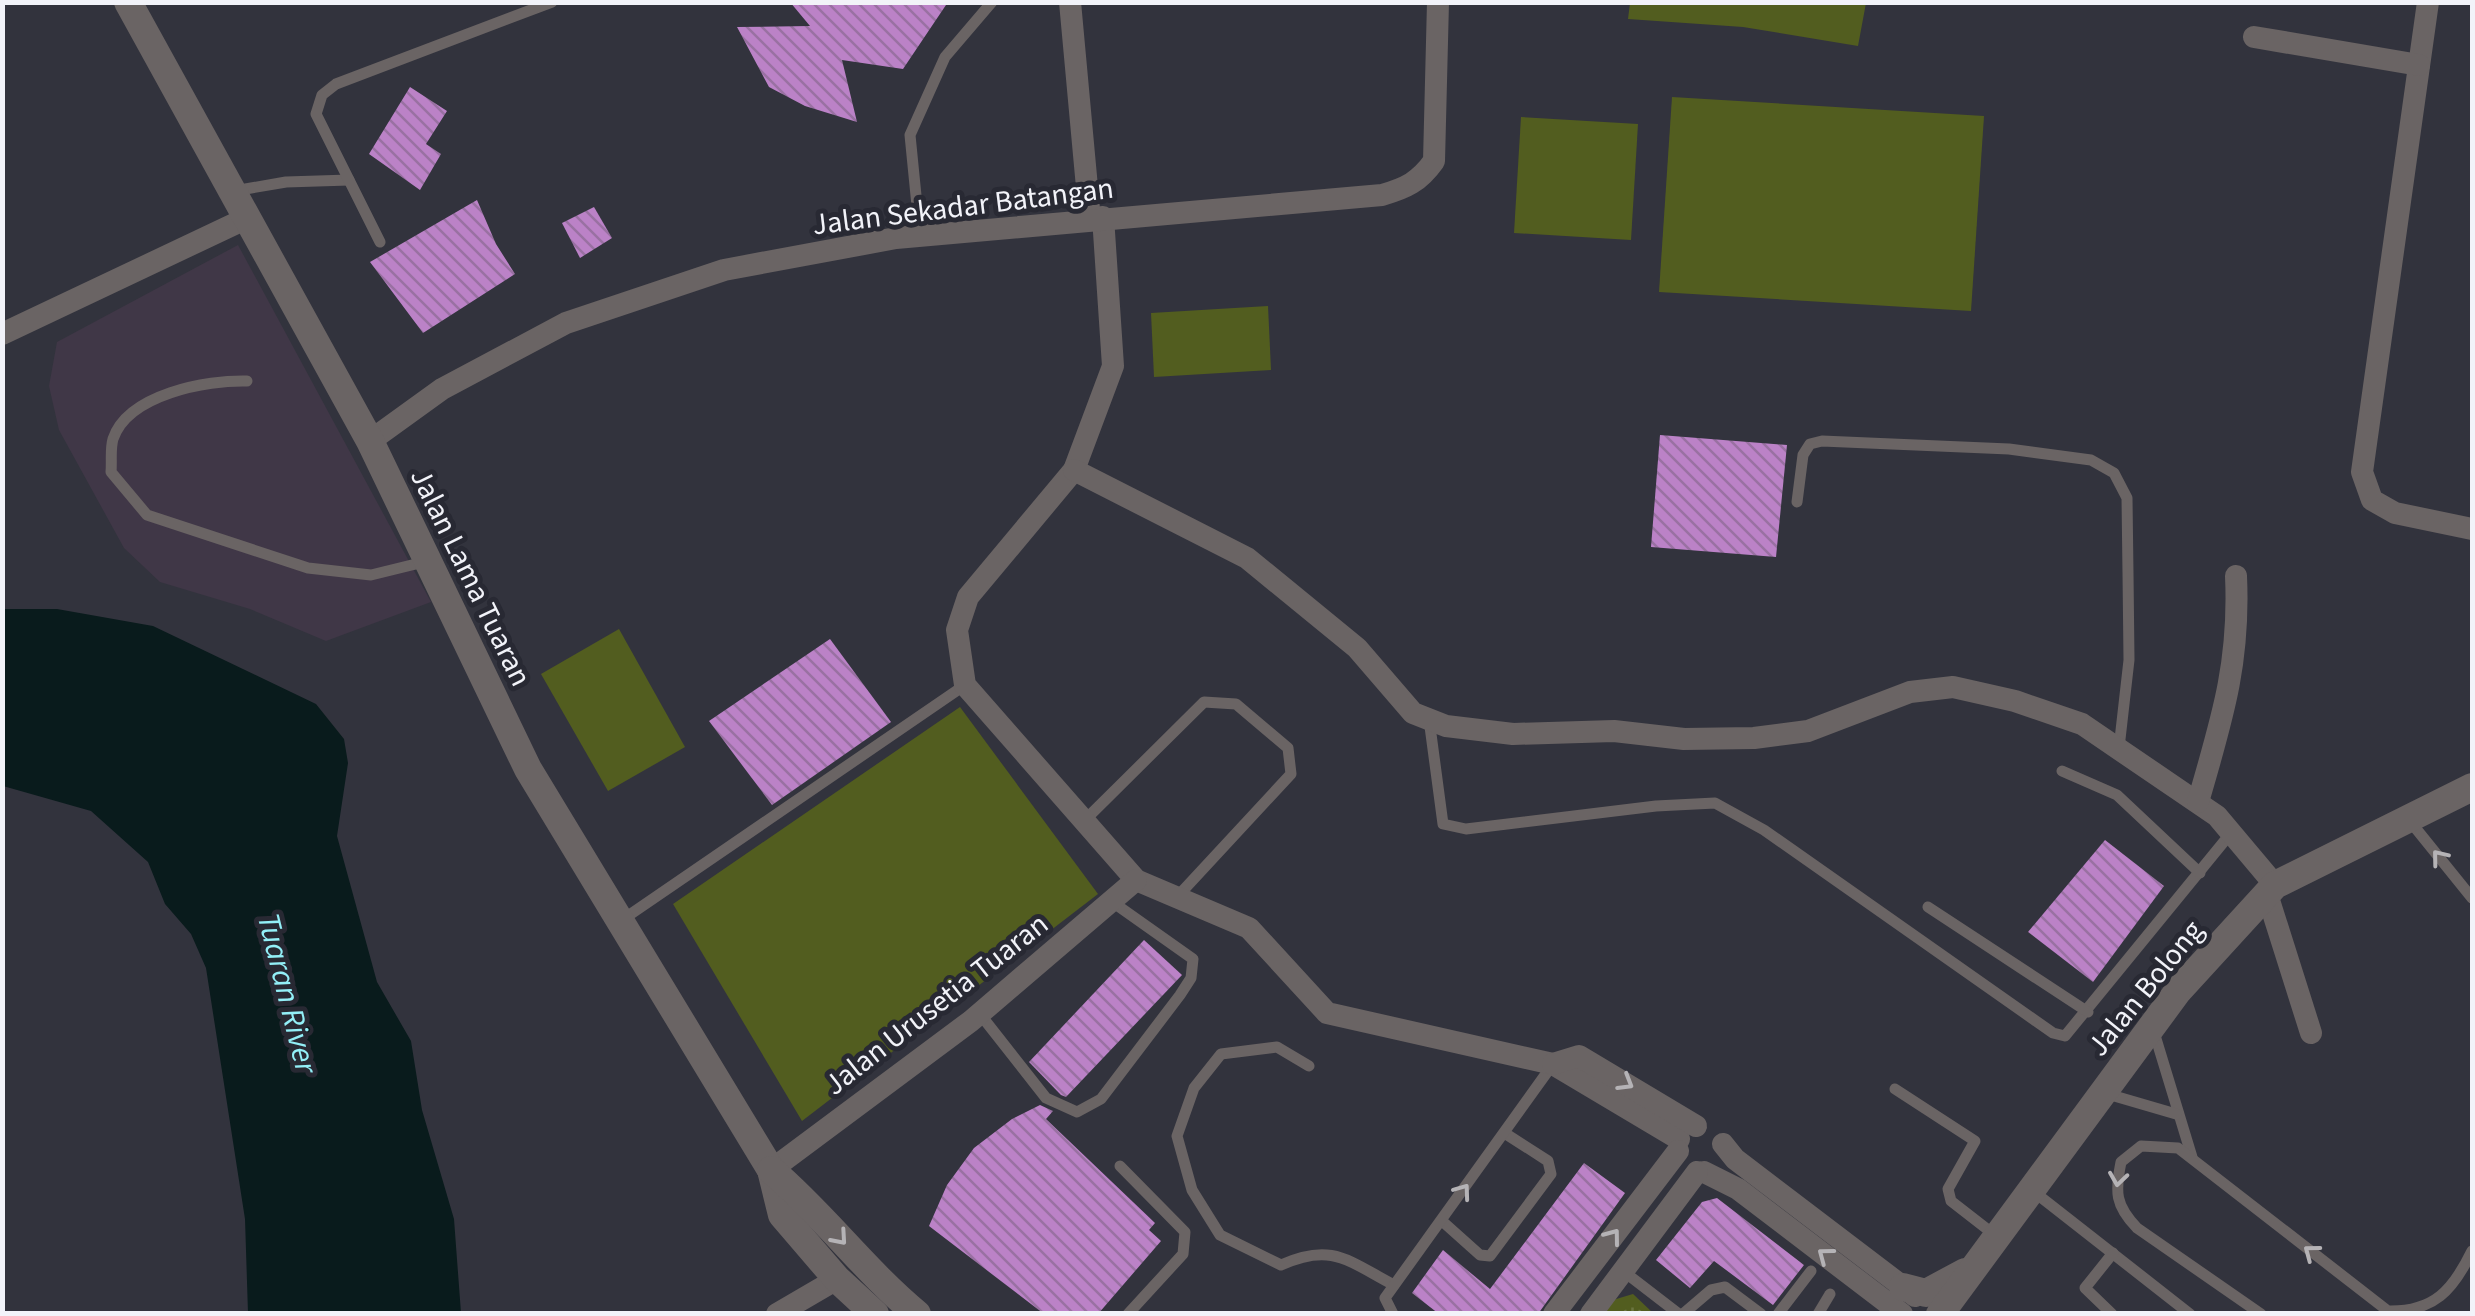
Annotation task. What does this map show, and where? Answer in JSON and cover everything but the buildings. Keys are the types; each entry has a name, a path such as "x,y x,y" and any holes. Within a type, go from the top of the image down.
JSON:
{"street":[{"name":"Jalan Lama Tuaran","path":"128,2 370,442 528,769 770,1170 782,1215 837,1280 875,1314"},
{"path":"1070,2 1115,352 1074,470 968,596 957,630 966,685 1136,880 1249,928 1326,1013 1553,1064 1685,1139"},
{"name":"Jalan Sekadar Batangan","path":"370,442 442,388 566,324 724,270 920,236 1382,195 1420,180 1434,161 1438,2"},
{"path":"2428,2 2362,472 2372,500 2395,513 2472,529"},
{"path":"2254,36 2419,65"},
{"path":"2,334 245,219"},
{"path":"1074,470 1247,558 1356,648 1413,713 1446,726 1513,734 1614,731 1684,739 1754,738 1808,731 1910,692 1953,687 2016,701 2082,724 2198,802 2232,833 2271,890 2312,1034"},
{"path":"2198,802 2234,678 2239,634 2236,576"},
{"name":"Jalan Bolong","path":"1939,1314 1986,1256 2178,991 2271,890 2406,816 2472,786"},
{"name":"Jalan Urusetia Tuaran","path":"770,1170 980,1014 1136,880"},
{"path":"1554,1314 1685,1139 1711,1128 1736,1159 1902,1300"},
{"path":"1685,1139 1684,1165 1738,1189 1902,1300 1939,1314"},
{"path":"1591,1314 1700,1172 1718,1165 1724,1144"},
{"name":"Jalan Lama Tuaran","path":"770,1170 808,1202 862,1263 917,1314"},
{"path":"1902,1300 1926,1293 1986,1256"},
{"path":"1960,1314 1961,1298 1986,1256"},
{"path":"777,1314 837,1280"}],"lane":[{"path":"920,236 910,135 945,57 992,2"},
{"path":"380,242 316,114 322,95 336,84 550,3"},
{"path":"230,192 286,182 349,180"},
{"path":"247,380 208,380 143,404 114,437 111,472 147,514 308,568 371,575 428,561"},
{"path":"1797,502 1803,455 1810,444 1822,441 2009,449 2090,460 2114,473 2126,498 2130,660 2119,748"},
{"path":"621,921 966,685"},
{"path":"1084,821 1204,702 1236,704 1288,748 1291,774 1177,897"},
{"path":"1429,718 1443,824 1466,829 1715,803 1764,830 2052,1033 2065,1036 2232,833"},
{"path":"2062,771 2117,795 2200,873"},
{"path":"2406,816 2472,898"},
{"path":"980,1014 1046,1098 1077,1112 1101,1099 1180,996 1191,978 1194,959 1111,901"},
{"path":"1928,907 2088,1012"},
{"path":"2153,1026 2176,1114 2192,1156"},
{"path":"1309,1066 1277,1047 1221,1054 1194,1088 1176,1136 1192,1190 1220,1235 1281,1265 1306,1254 1330,1252 1394,1286"},
{"path":"1393,1314 1385,1298 1553,1064"},
{"path":"1895,1088 1975,1141 1948,1189 1951,1201 1986,1256"},
{"path":"2104,1093 2176,1114"},
{"path":"1442,1220 1480,1255 1490,1256 1551,1174 1548,1160 1506,1134"},
{"path":"2262,1314 2137,1228 2121,1212 2115,1194 2121,1162 2141,1146 2162,1144 2192,1156 2388,1312 2413,1312 2434,1304 2458,1280 2472,1251"},
{"path":"1120,1166 1185,1232 1182,1254 1128,1314"},
{"path":"2034,1191 2190,1314"},
{"path":"2112,1314 2085,1288 2113,1253"},
{"path":"1622,1270 1681,1314 1711,1290 1725,1287 1761,1314"},
{"path":"1778,1314 1811,1271"},
{"path":"1818,1314 1830,1294"}],"shaded area":[{"path":"238,245 431,602 326,641 250,609 160,582 124,548 59,430 49,386 57,342"}],"green space":[{"path":"1630,2 1866,3 1858,46 1743,27 1628,19"},
{"path":"1672,97 1984,116 1971,311 1659,292"},
{"path":"1521,117 1638,124 1631,240 1514,233"},
{"path":"1268,306 1271,370 1154,377 1151,313"},
{"path":"619,629 685,747 608,791 541,674"},
{"path":"960,707 1098,894 802,1121 673,904"},
{"path":"1633,1294 1653,1313 1601,1314 1613,1300"}],"water":[{"name":"Tuaran River","path":"2,609 57,609 153,626 316,704 344,739 348,763 337,836 377,982 411,1041 422,1110 454,1219 461,1313 248,1313 245,1219 206,968 191,934 165,904 148,862 91,811 3,786"}]}
